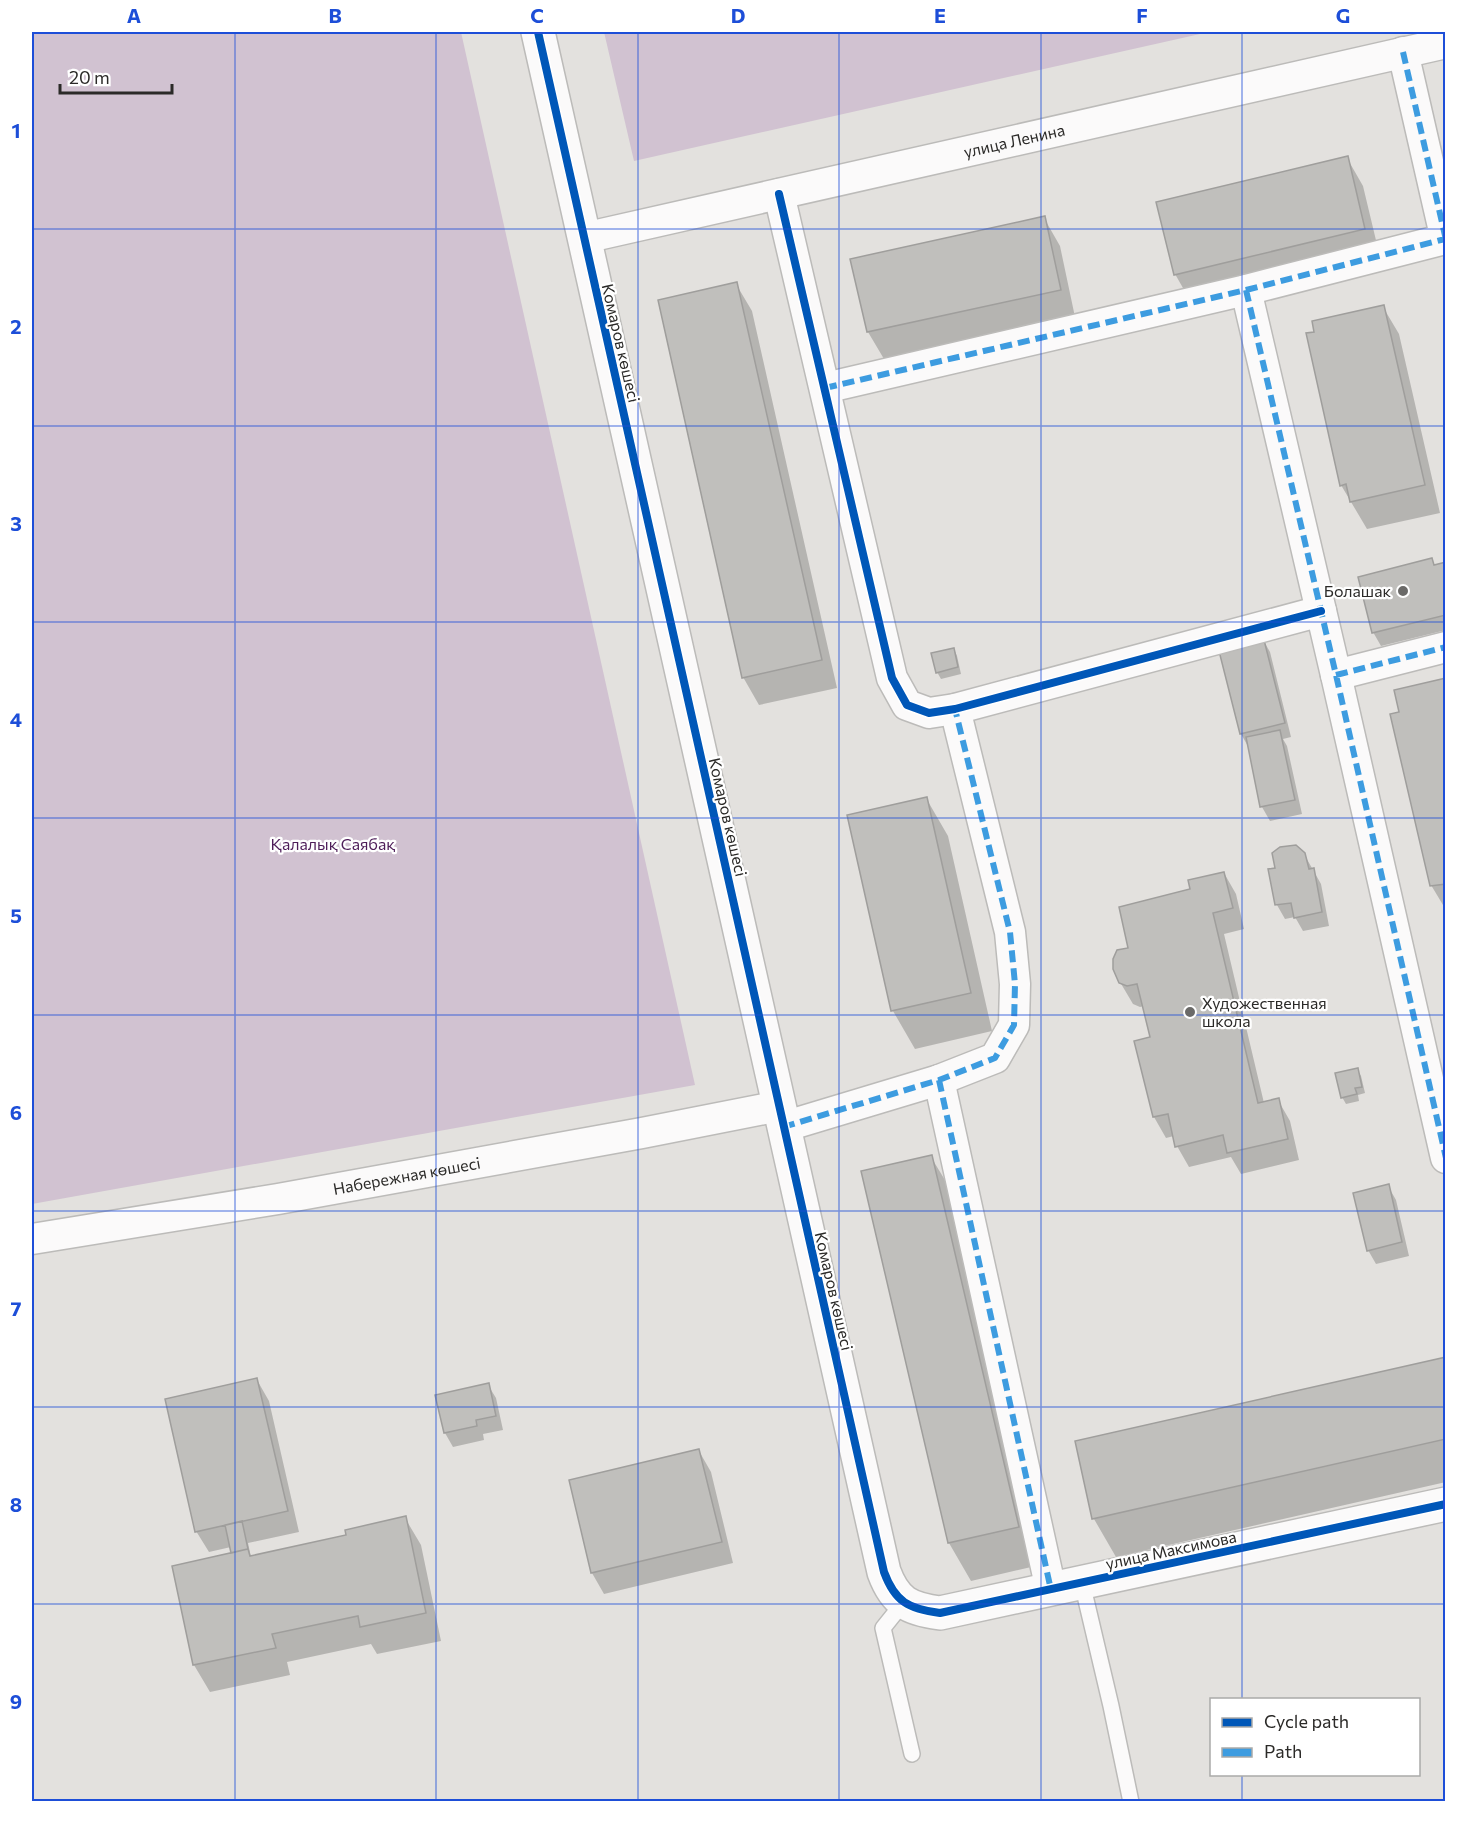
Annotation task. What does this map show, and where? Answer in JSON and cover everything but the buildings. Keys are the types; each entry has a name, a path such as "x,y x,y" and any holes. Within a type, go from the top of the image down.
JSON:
{"street":[{"name":"Комаров көшесі","path":"538,32 884,1572 890,1588 903,1603"},
{"name":"улица Ленина","path":"584,238 1446,43"},
{"path":"825,388 1246,290 1445,240 1403,52"},
{"path":"779,194 892,678 907,705 929,713 955,709 1321,611"},
{"path":"1246,290 1446,1158"},
{"path":"1336,675 1446,647"},
{"name":"Набережная көшесі","path":"32,1239 278,1199 665,1129 781,1117 939,1080 995,1058 1014,1024 1015,984 1010,932 955,709"},
{"path":"939,1080 1066,1587"},
{"name":"улица Максимова","path":"903,1603 919,1610 940,1613 1446,1504"}],"lane":[{"path":"1066,1587 1111,1706 1131,1802"},
{"path":"903,1603 883,1628 912,1754"}],"green space":[{"name":"Қалалық Саябақ","path":"32,32 461,32 695,1085 32,1204"},
{"path":"604,32 1209,32 634,161"}],"marked path":[{"path":"1403,52 1446,240"},
{"path":"825,388 1246,290 1445,239"},
{"path":"1246,290 1446,1158"},
{"path":"1336,675 1446,647"},
{"path":"783,1127 939,1080 995,1058 1014,1025 1015,984 1010,932 955,709"},
{"path":"939,1080 1051,1590"}],"cycle path":[{"path":"538,32 888,1582 898,1597 905,1602 920,1609 940,1613 1446,1504"},
{"path":"779,194 892,678 907,705 929,713 955,709 1321,611"}],"place":[{"name":"Болашак","path":"1403,591"},
{"name":"Художественная школа","path":"1190,1012"}]}
